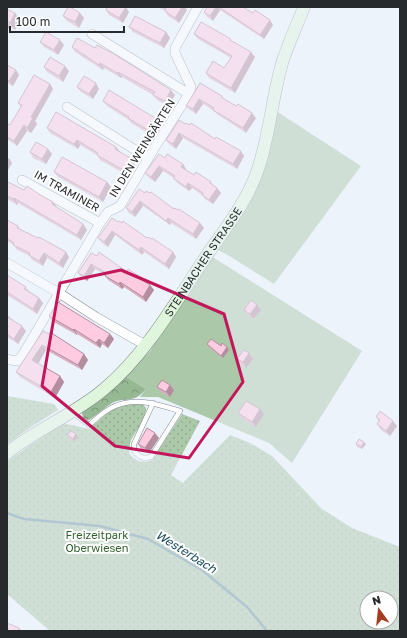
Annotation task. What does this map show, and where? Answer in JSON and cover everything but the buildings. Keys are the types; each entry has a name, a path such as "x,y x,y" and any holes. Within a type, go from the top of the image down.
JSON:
{"main road":[{"name":"STEINBACHER STRASSE","path":"7,453 38,431 72,412 102,391 126,370 177,301 247,195 258,170 283,61 290,39 304,7"}],"street":[{"name":"IN DEN WEINGÄRTEN","path":"7,359 17,361 22,356 100,223 108,212 120,206 148,158 190,94 191,87 174,52 174,48 198,7"},
{"path":"92,34 190,94"},
{"path":"67,107 148,158"},
{"name":"IM TRAMINER","path":"22,180 100,223"},
{"path":"7,264 59,293 145,345"}],"lane":[{"path":"72,412 89,425 110,409 123,403 153,402 180,411 151,457 145,458 139,456 134,451 134,444 153,402"}],"highlighted area":[{"path":"121,270 224,314 243,382 189,458 115,446 42,386 60,283"}],"green space":[{"path":"276,111 361,166 274,284 218,250 260,177"},
{"path":"211,256 362,351 292,463 269,443 158,397 140,397 146,389 125,376 150,351"},
{"path":"125,376 146,389 133,399 112,403 89,420 84,419 81,411"},
{"path":"7,396 54,404 58,410 7,444"},
{"name":"Freizeitpark Oberwiesen","path":"128,404 143,404 146,408 144,419 130,443 129,453 134,458 142,462 152,460 182,414 200,421 171,475 183,483 230,435 250,443 272,456 322,509 352,528 400,547 400,631 50,631 7,594 7,461 63,423 89,429 111,410"}],"waterway":[{"name":"Westerbach","path":"7,513 24,519 100,526 148,539 202,570 247,607 267,631"}]}
